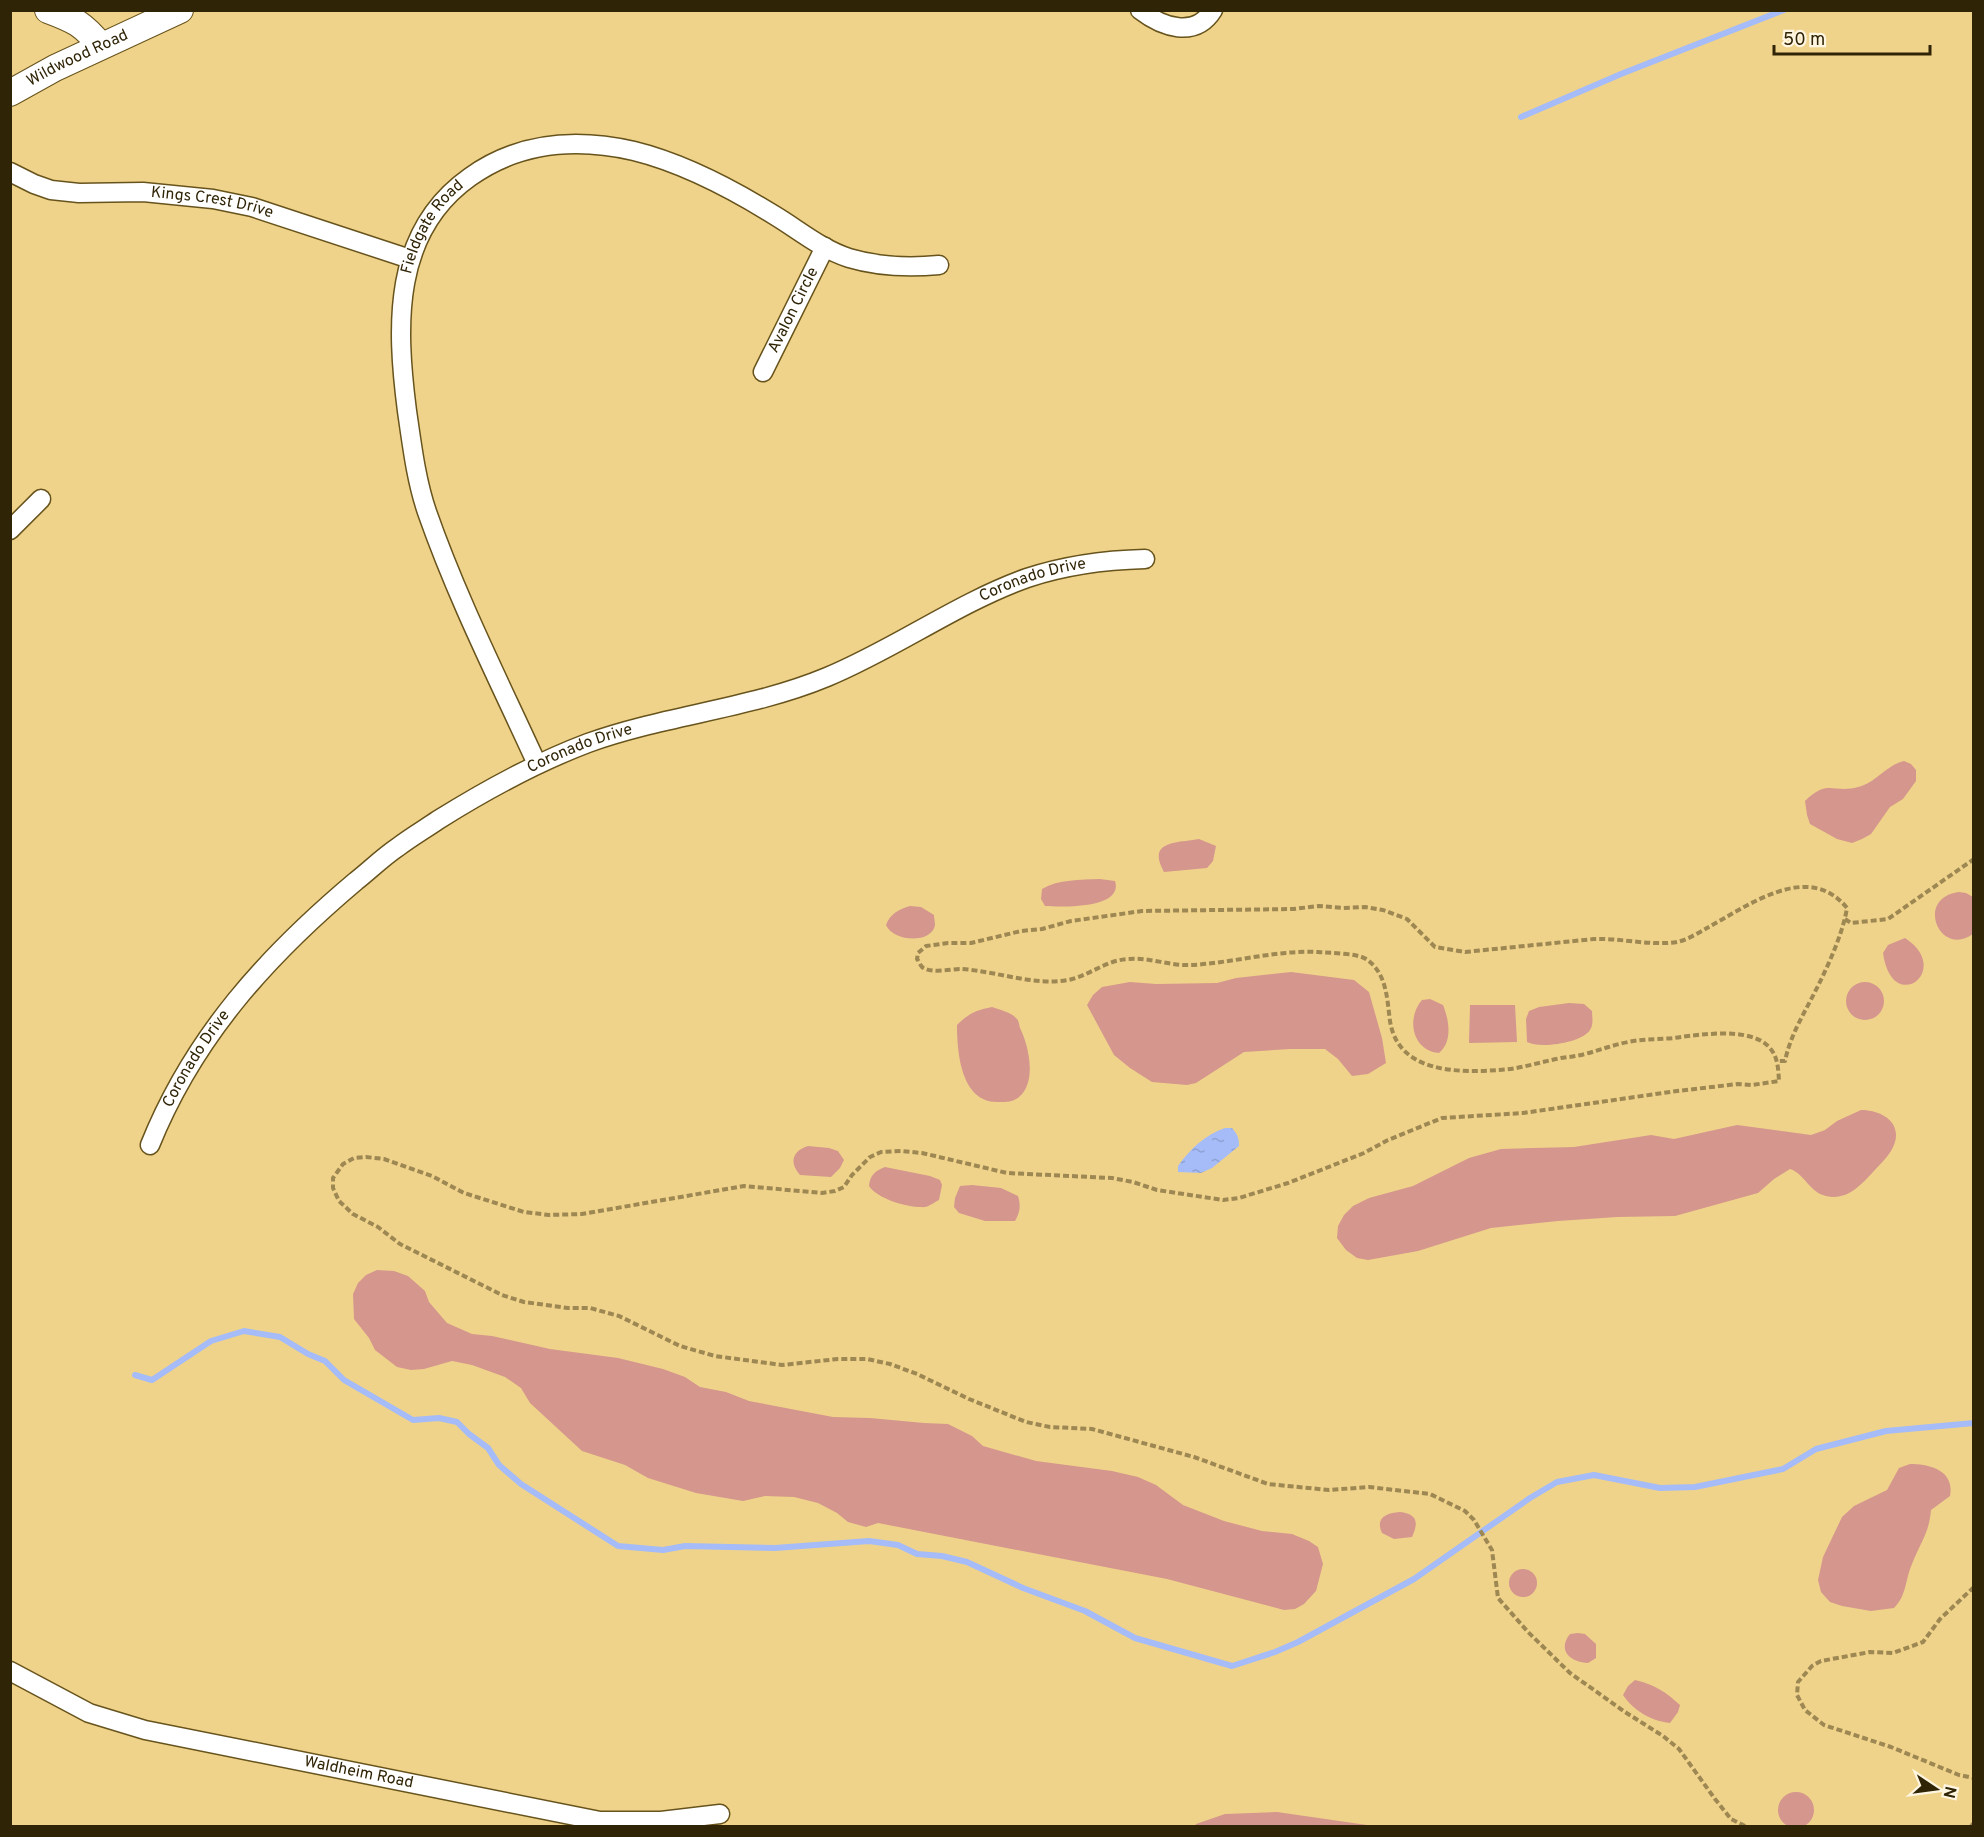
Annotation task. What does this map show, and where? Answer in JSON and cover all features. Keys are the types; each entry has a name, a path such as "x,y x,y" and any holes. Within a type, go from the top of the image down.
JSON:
{"street":[{"path":"48,10 72,19 102,46"},
{"name":"Wildwood Road","path":"10,93 102,46 180,10"},
{"path":"1140,10 1155,22 1186,28 1197,26 1213,10"},
{"name":"Fieldgate Road","path":"537,764 460,595 426,510 413,458 404,392 400,326 403,290 410,259 422,231 438,206 460,184 485,166 507,155 536,147 566,143 598,144 636,152 674,164 737,194 825,248 846,257 881,266 910,268 939,265"},
{"name":"Kings Crest Drive","path":"10,172 51,190 79,194 143,192 213,199 252,207 410,259"},
{"name":"Avalon Circle","path":"763,372 825,248"},
{"path":"10,530 41,499"},
{"name":"Coronado Drive","path":"150,1145 177,1088 210,1036 267,962 311,919 398,846 472,799 537,764 589,743 642,725 788,692 829,676 982,598 1026,579 1065,567 1105,561 1145,559"},
{"name":"Waldheim Road","path":"10,1671 89,1713 144,1730 600,1821 661,1821 720,1814"}],"path":[{"path":"1845,919 1851,923 1888,919 1974,859"},
{"path":"1744,1827 1731,1819 1680,1749 1570,1673 1528,1632 1498,1598 1492,1550 1474,1520 1465,1511 1430,1494 1368,1488 1329,1490 1268,1484 1194,1457 1092,1429 1050,1427 1026,1422 890,1364 867,1359 838,1359 782,1365 715,1356 680,1346 619,1316 590,1308 568,1308 524,1302 493,1291 400,1244 378,1227 353,1214 339,1201 333,1188 333,1178 343,1164 354,1158 366,1156 384,1159 432,1176 464,1193 524,1212 549,1215 582,1214 744,1186 822,1193 835,1191 844,1187 852,1175 870,1157 881,1152 902,1151 922,1153 1007,1173 1112,1178 1157,1190 1223,1200 1239,1198 1288,1183 1354,1158 1388,1140 1442,1118 1523,1113 1677,1091 1779,1081 1778,1061 1762,1041 1743,1035 1720,1033 1627,1042 1583,1055 1514,1068 1441,1069 1423,1063 1408,1054 1397,1042 1391,1024 1384,982 1365,958 1349,955 1315,952 1265,955 1187,965 1126,958 1104,965 1087,975 1071,980 1051,982 970,969 935,970 922,967 917,959 918,953 926,946 971,943 1071,921 1142,911 1293,909 1319,906 1383,909 1407,920 1435,947 1466,952 1556,941 1614,938 1678,942 1699,933 1759,898 1793,888 1815,886 1831,892 1840,899 1847,908 1845,919 1832,952 1788,1044 1785,1061 1778,1061"},
{"path":"1974,1587 1940,1619 1923,1642 1893,1653 1870,1652 1821,1661 1812,1666 1798,1682 1797,1695 1805,1710 1824,1725 1891,1747 1959,1775 1974,1778"},
{"path":"1971,1827 1974,1823"}],"shaded area":[{"path":"1904,761 1916,770 1916,781 1903,799 1890,807 1871,834 1852,843 1837,839 1810,824 1805,801 1813,794 1825,788 1849,789 1864,785 1892,766"},
{"path":"1199,839 1216,846 1213,861 1207,868 1164,872 1159,862 1162,849 1174,843"},
{"path":"1100,879 1115,881 1115,890 1110,897 1101,901 1077,906 1045,906 1041,899 1042,889 1055,883"},
{"path":"1959,892 1973,897 1973,934 1961,939 1951,938 1942,933 1935,914 1938,904 1945,897"},
{"path":"910,906 921,907 934,915 935,925 927,935 920,938 904,937 890,931 886,925 895,912"},
{"path":"1905,938 1918,950 1924,963 1922,974 1916,982 1907,985 1897,982 1889,972 1883,953 1888,945"},
{"path":"1291,972 1354,980 1369,992 1382,1038 1386,1063 1368,1074 1352,1076 1338,1059 1325,1049 1244,1052 1196,1083 1187,1085 1152,1082 1114,1055 1087,1005 1102,987 1130,982 1217,983 1236,978"},
{"path":"1865,982 1879,987 1884,1001 1879,1015 1865,1020 1851,1015 1846,1001 1851,987"},
{"path":"1430,999 1443,1005 1447,1017 1448,1036 1439,1053 1423,1046 1414,1032 1413,1024 1417,1007 1422,1000"},
{"path":"1569,1003 1584,1004 1592,1011 1592,1025 1586,1035 1560,1044 1541,1045 1527,1042 1526,1019 1529,1011 1539,1007"},
{"path":"1470,1005 1515,1005 1517,1042 1469,1043"},
{"path":"992,1007 1009,1013 1018,1020 1030,1064 1025,1090 1019,1097 1008,1102 985,1100 976,1094 963,1074 960,1061 957,1025 973,1013"},
{"path":"1861,1110 1878,1113 1891,1121 1896,1134 1895,1142 1887,1157 1864,1182 1853,1191 1841,1196 1820,1194 1790,1169 1758,1193 1675,1216 1617,1217 1491,1228 1418,1251 1368,1260 1357,1258 1346,1250 1337,1238 1338,1226 1353,1206 1369,1198 1413,1186 1469,1158 1501,1149 1574,1147 1651,1135 1674,1139 1737,1125 1811,1135"},
{"path":"808,1146 838,1151 844,1160 840,1168 831,1177 800,1175 794,1166 794,1158 798,1151"},
{"path":"885,1167 940,1180 942,1185 939,1200 926,1207 915,1207 900,1204 879,1195 869,1186 874,1174"},
{"path":"960,1186 1001,1188 1018,1196 1020,1209 1015,1221 985,1221 959,1213 954,1207"},
{"path":"377,1270 394,1271 408,1276 425,1291 429,1302 447,1323 472,1334 492,1336 550,1349 618,1358 663,1369 685,1377 700,1387 726,1392 749,1401 833,1417 948,1424 972,1436 983,1446 1036,1461 1112,1471 1138,1477 1156,1485 1183,1505 1224,1521 1262,1531 1292,1534 1309,1541 1318,1547 1323,1564 1316,1591 1304,1604 1295,1609 1284,1610 1167,1579 878,1523 866,1527 848,1522 818,1503 794,1497 765,1496 743,1501 696,1493 648,1478 625,1465 582,1451 530,1403 521,1388 505,1377 472,1365 452,1361 424,1369 411,1370 397,1367 375,1350 354,1319 353,1294 358,1283 366,1275"},
{"path":"1910,1464 1932,1467 1945,1474 1949,1480 1950,1496 1931,1510 1926,1532 1912,1564 1904,1593 1894,1608 1871,1611 1830,1602 1821,1592 1818,1580 1823,1557 1842,1517 1854,1506 1887,1490 1899,1468"},
{"path":"1400,1512 1410,1515 1415,1520 1412,1537 1394,1539 1382,1533 1380,1524 1383,1517"},
{"path":"1523,1569 1533,1573 1537,1583 1533,1593 1523,1597 1513,1593 1509,1583 1513,1573"},
{"path":"1570,1634 1585,1634 1596,1644 1596,1658 1588,1663 1571,1658 1565,1650 1566,1640"},
{"path":"1635,1680 1660,1690 1680,1705 1670,1723 1649,1717 1627,1700 1623,1695"},
{"path":"1796,1792 1809,1797 1814,1810 1809,1823 1796,1828 1783,1823 1778,1810 1783,1797"},
{"path":"1277,1812 1374,1826 1195,1826 1225,1814"}],"water":[{"path":"1225,1128 1234,1130 1239,1146 1212,1168 1201,1173 1178,1172 1178,1166 1187,1154 1205,1138"}],"waterway":[{"path":"1521,117 1621,74 1784,10"},
{"path":"135,1375 152,1380 211,1341 244,1331 280,1337 308,1354 325,1361 344,1380 413,1420 439,1418 457,1422 488,1448 499,1465 521,1484 618,1546 663,1550 685,1546 775,1548 869,1541 898,1545 917,1554 942,1556 967,1562 1023,1588 1085,1611 1135,1638 1232,1666 1298,1642 1414,1579 1530,1498 1557,1482 1594,1475 1660,1488 1695,1487 1783,1469 1816,1449 1886,1431 1974,1423"}]}
